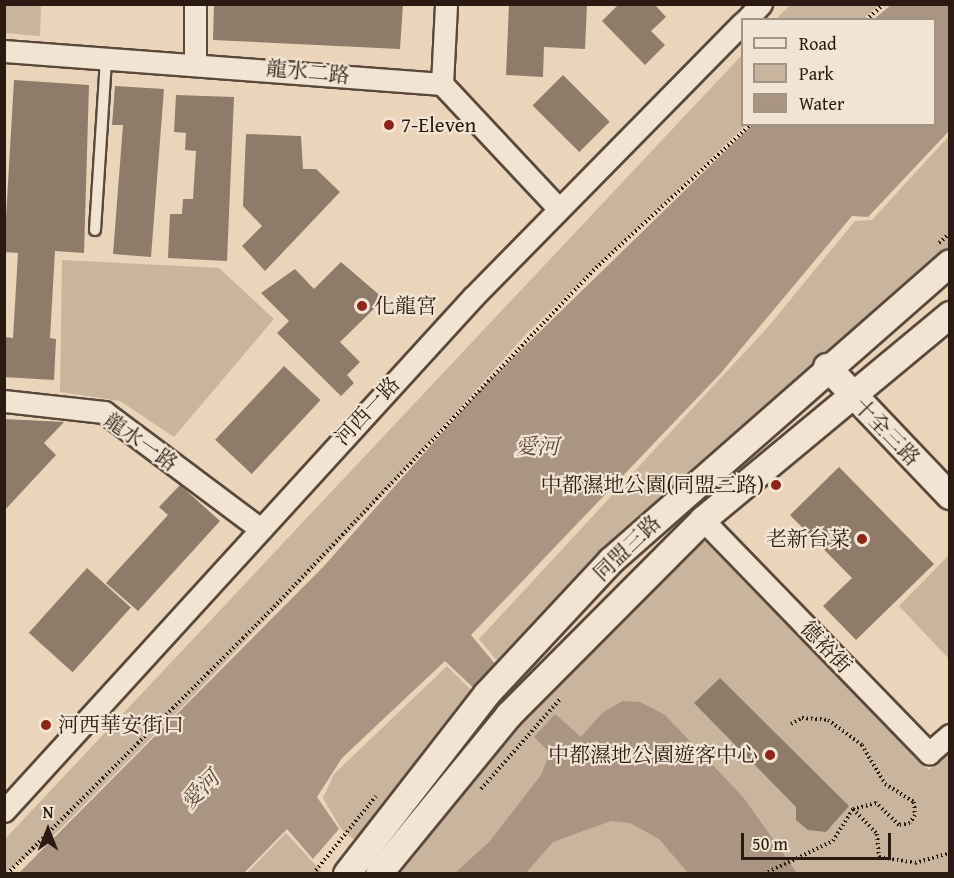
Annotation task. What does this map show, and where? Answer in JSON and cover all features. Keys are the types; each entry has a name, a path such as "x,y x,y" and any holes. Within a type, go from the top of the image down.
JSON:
{"street":[{"path":"195,4 195,62"},
{"path":"446,4 442,84 558,208"},
{"path":"748,18 761,4"},
{"name":"河西一路","path":"4,811 259,528 558,208 741,24"},
{"name":"龍水二路","path":"4,51 195,62 442,84"},
{"name":"同盟三路","path":"346,873 486,694 611,561 827,367 950,263"},
{"name":"同盟三路","path":"379,873 509,715 703,520 950,315"},
{"name":"十全三路","path":"827,367 851,395 950,496"},
{"name":"龍水一路","path":"4,401 104,412 259,528"},
{"name":"德裕街","path":"703,520 929,753 950,735"}],"lane":[{"path":"95,230 106,58"}],"path":[{"path":"868,18 884,4"},
{"path":"7,873 274,607 599,265 749,126"},
{"path":"476,794 568,690"},
{"path":"764,873 805,851 833,841 853,809 868,801 899,825 910,823 914,802 877,774 862,745 828,720 791,724"},
{"path":"853,809 877,834 879,857 915,863 950,852"}],"green space":[{"path":"791,4 879,4 864,18 777,18"},
{"path":"4,5 41,5 40,36 5,33"},
{"path":"741,56 741,126 745,126 526,334 350,531 189,700 50,839 5,873 5,839"},
{"path":"949,136 949,255 504,669 479,639 767,328 855,221 872,220"},
{"path":"62,260 219,268 274,319 174,437 120,401 60,392"},
{"path":"699,535 929,770 949,753 949,873 392,874 519,721"},
{"path":"949,555 949,659 899,606"},
{"path":"447,666 478,697 357,842 341,829 323,798 334,774"},
{"path":"286,833 323,873 247,873"}],"water":[{"name":"愛河","path":"891,5 949,5 949,131 868,217 852,216 720,374 471,635 501,671 480,694 445,661 342,758 317,797 339,829 313,859 287,829 244,873 18,874 324,566 481,389 751,126 936,126 936,18 875,18"},
{"path":"623,701 640,702 665,715 743,797 797,873 688,873 659,839 630,823 611,821 553,842 526,873 455,873 490,841 541,775 550,753 534,737 555,714 581,737 603,712"}],"building":[{"path":"214,4 403,4 400,49 213,40"},
{"path":"509,4 587,4 585,49 544,47 543,77 506,75"},
{"path":"619,4 654,4 666,17 651,31 665,45 645,65 602,21"},
{"path":"563,75 610,122 579,152 533,105"},
{"path":"14,80 89,85 84,253 55,251 50,338 56,339 54,380 4,377 4,337 13,338 18,253 4,252"},
{"path":"115,86 164,89 151,257 113,254 123,125 112,125"},
{"path":"176,95 234,97 227,261 168,258 170,214 182,214 183,199 193,199 196,151 185,150 186,133 174,132"},
{"path":"246,134 301,136 303,169 316,169 340,192 265,271 242,246 262,226 243,206"},
{"path":"341,262 384,299 340,342 360,362 347,375 354,383 341,396 277,333 289,321 261,293 295,269 314,289"},
{"path":"284,366 321,400 252,474 215,440"},
{"path":"4,419 64,422 44,443 56,455 4,511"},
{"name":"老新台菜","path":"839,467 934,564 856,640 823,606 852,578 790,515"},
{"path":"180,485 220,521 138,611 106,583 168,515 159,507"},
{"path":"87,568 131,607 73,672 29,633"},
{"name":"中都濕地公園遊客中心","path":"720,678 849,806 826,832 808,830 796,820 796,807 694,703"}],"place":[{"name":"7-Eleven","path":"389,125"},
{"name":"化龍宮","path":"362,306"},
{"name":"中都濕地公園(同盟三路)","path":"776,485"},
{"name":"老新台菜","path":"862,539"},
{"name":"河西華安街口","path":"46,725"},
{"name":"中都濕地公園遊客中心","path":"770,755"}]}
